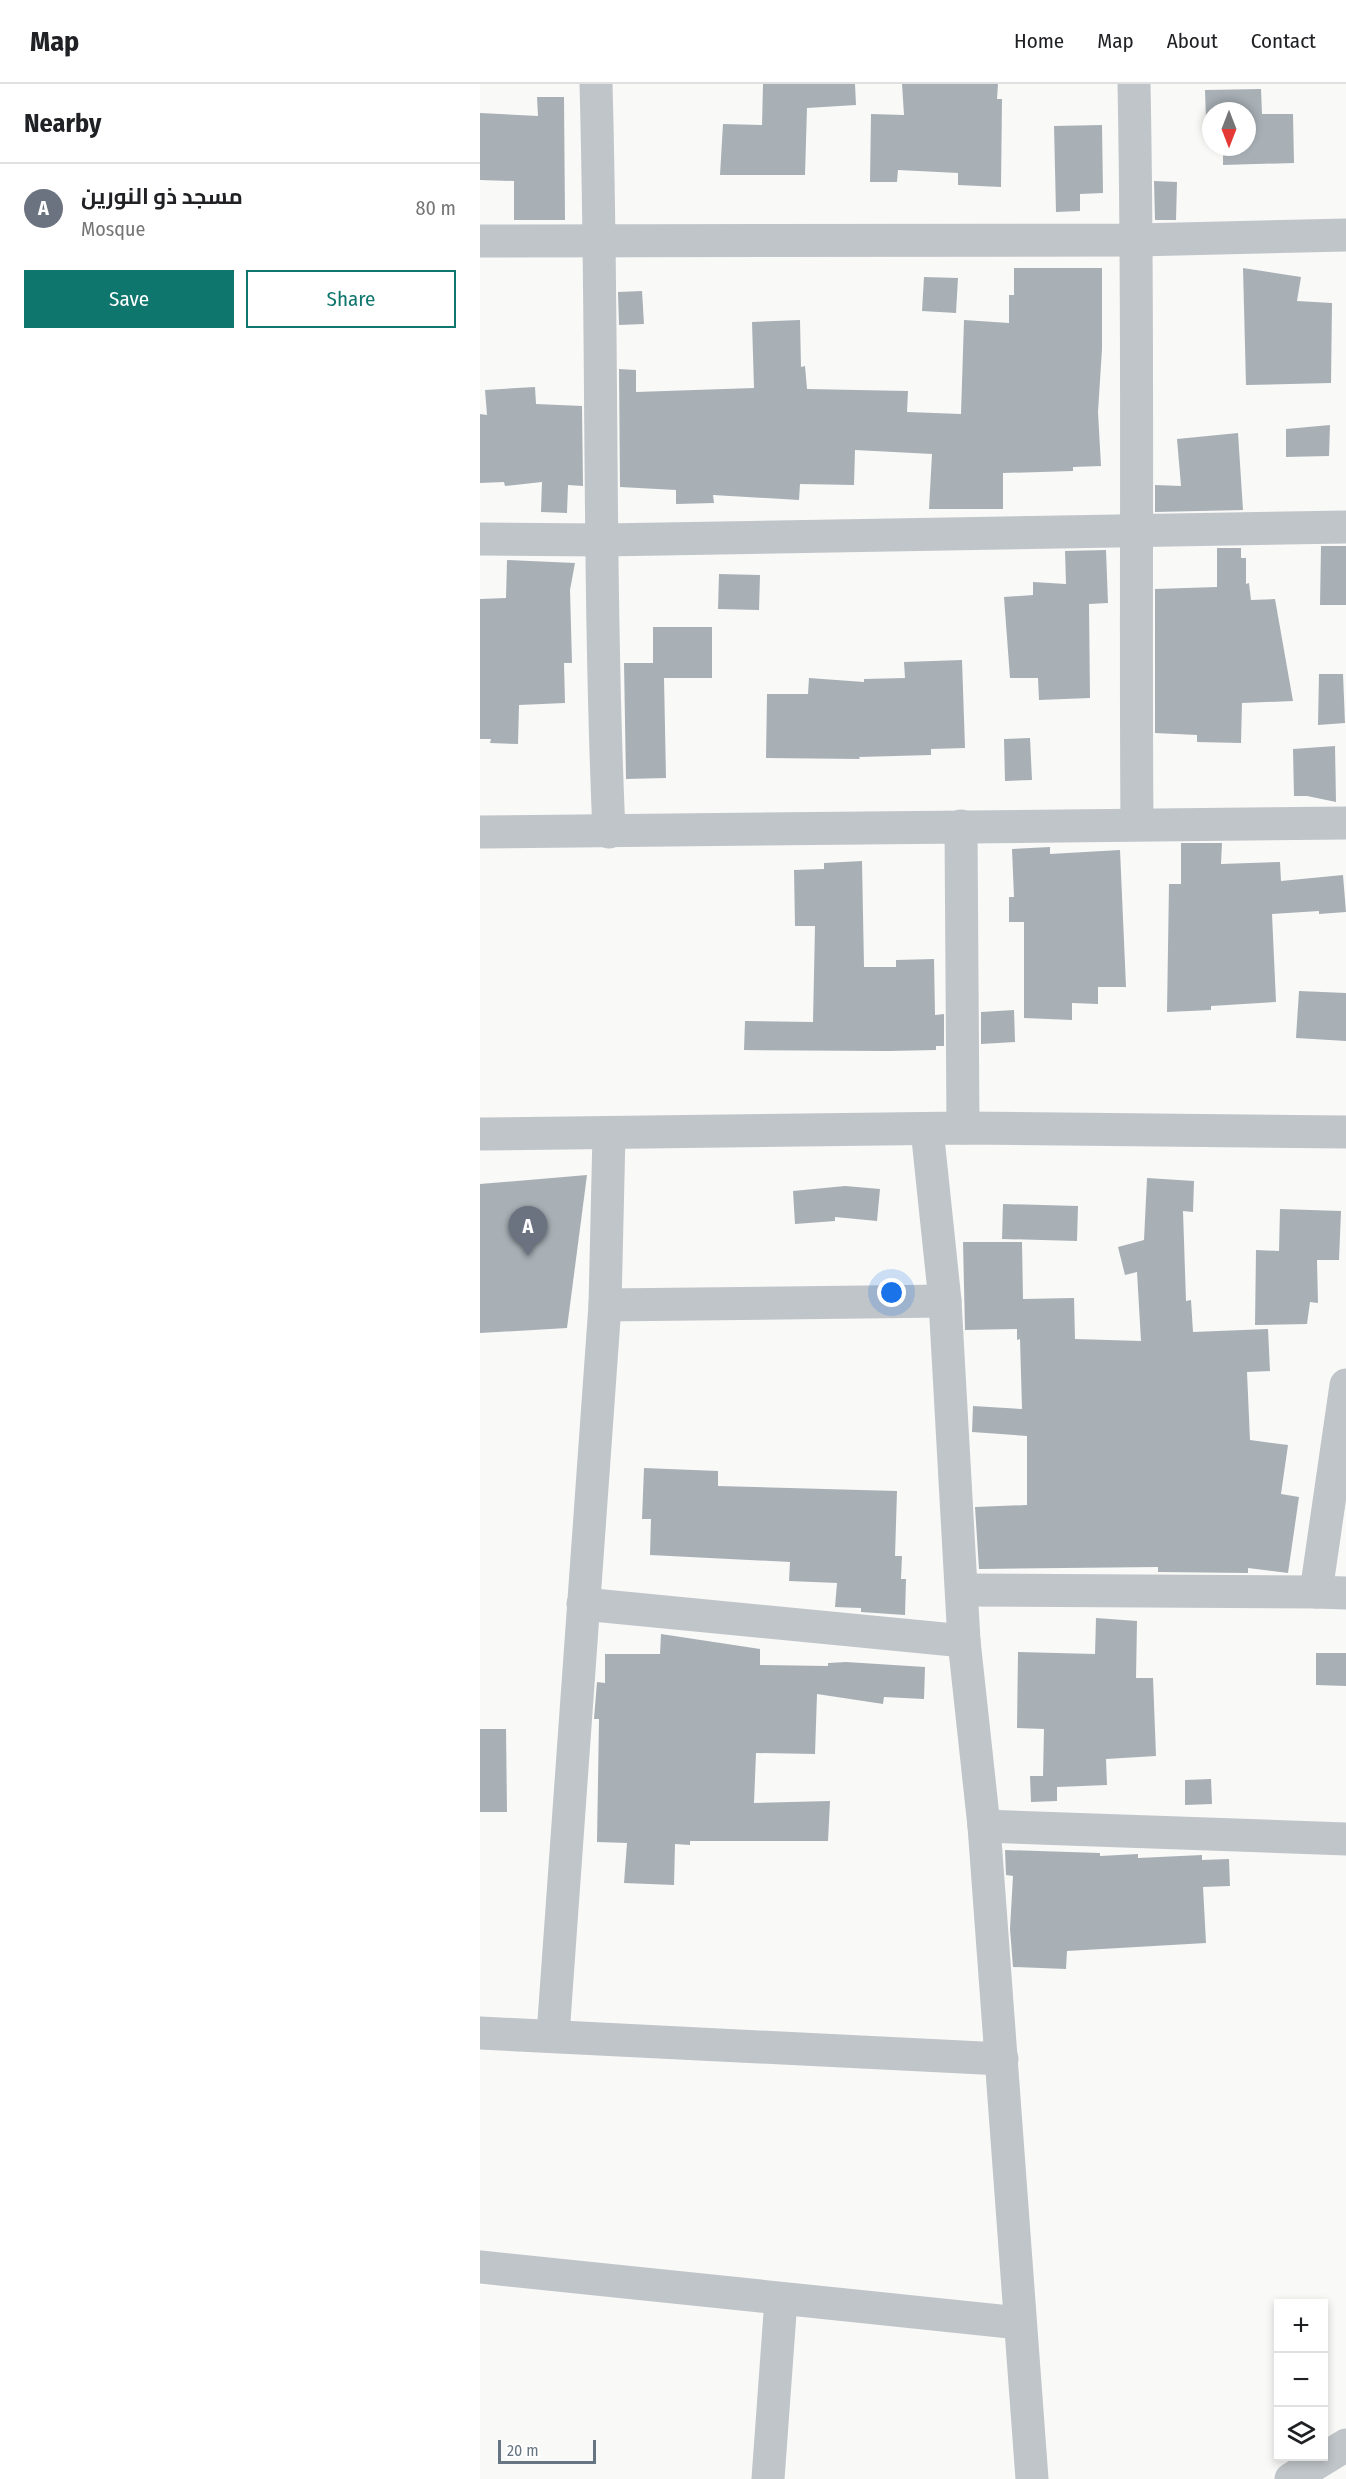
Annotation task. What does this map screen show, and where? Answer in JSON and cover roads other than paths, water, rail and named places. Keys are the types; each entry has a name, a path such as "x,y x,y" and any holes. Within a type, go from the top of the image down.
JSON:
{"street":[{"path":"596,84 601,242 603,705 609,832"},
{"path":"1134,84 1137,240 1134,529 1137,824"},
{"path":"480,241 1137,240 1346,235"},
{"path":"480,539 603,540 1346,527"},
{"path":"480,832 1346,823"},
{"path":"961,826 963,1128"},
{"path":"480,1134 963,1128 1346,1132"},
{"path":"927,1129 945,1301 964,1641 984,1826 1032,2479"},
{"path":"553,2035 605,1305 609,1134"},
{"path":"605,1305 945,1301"},
{"path":"962,1590 1331,1593 1346,1385"},
{"path":"583,1604 964,1641"},
{"path":"984,1826 1346,1839"},
{"path":"480,2033 1002,2059"},
{"path":"480,2267 1020,2323"},
{"path":"768,2479 781,2299"},
{"path":"1291,2479 1346,2445"}],"place":[{"name":"مسجد ذو النورين","path":"528,1256"}]}
